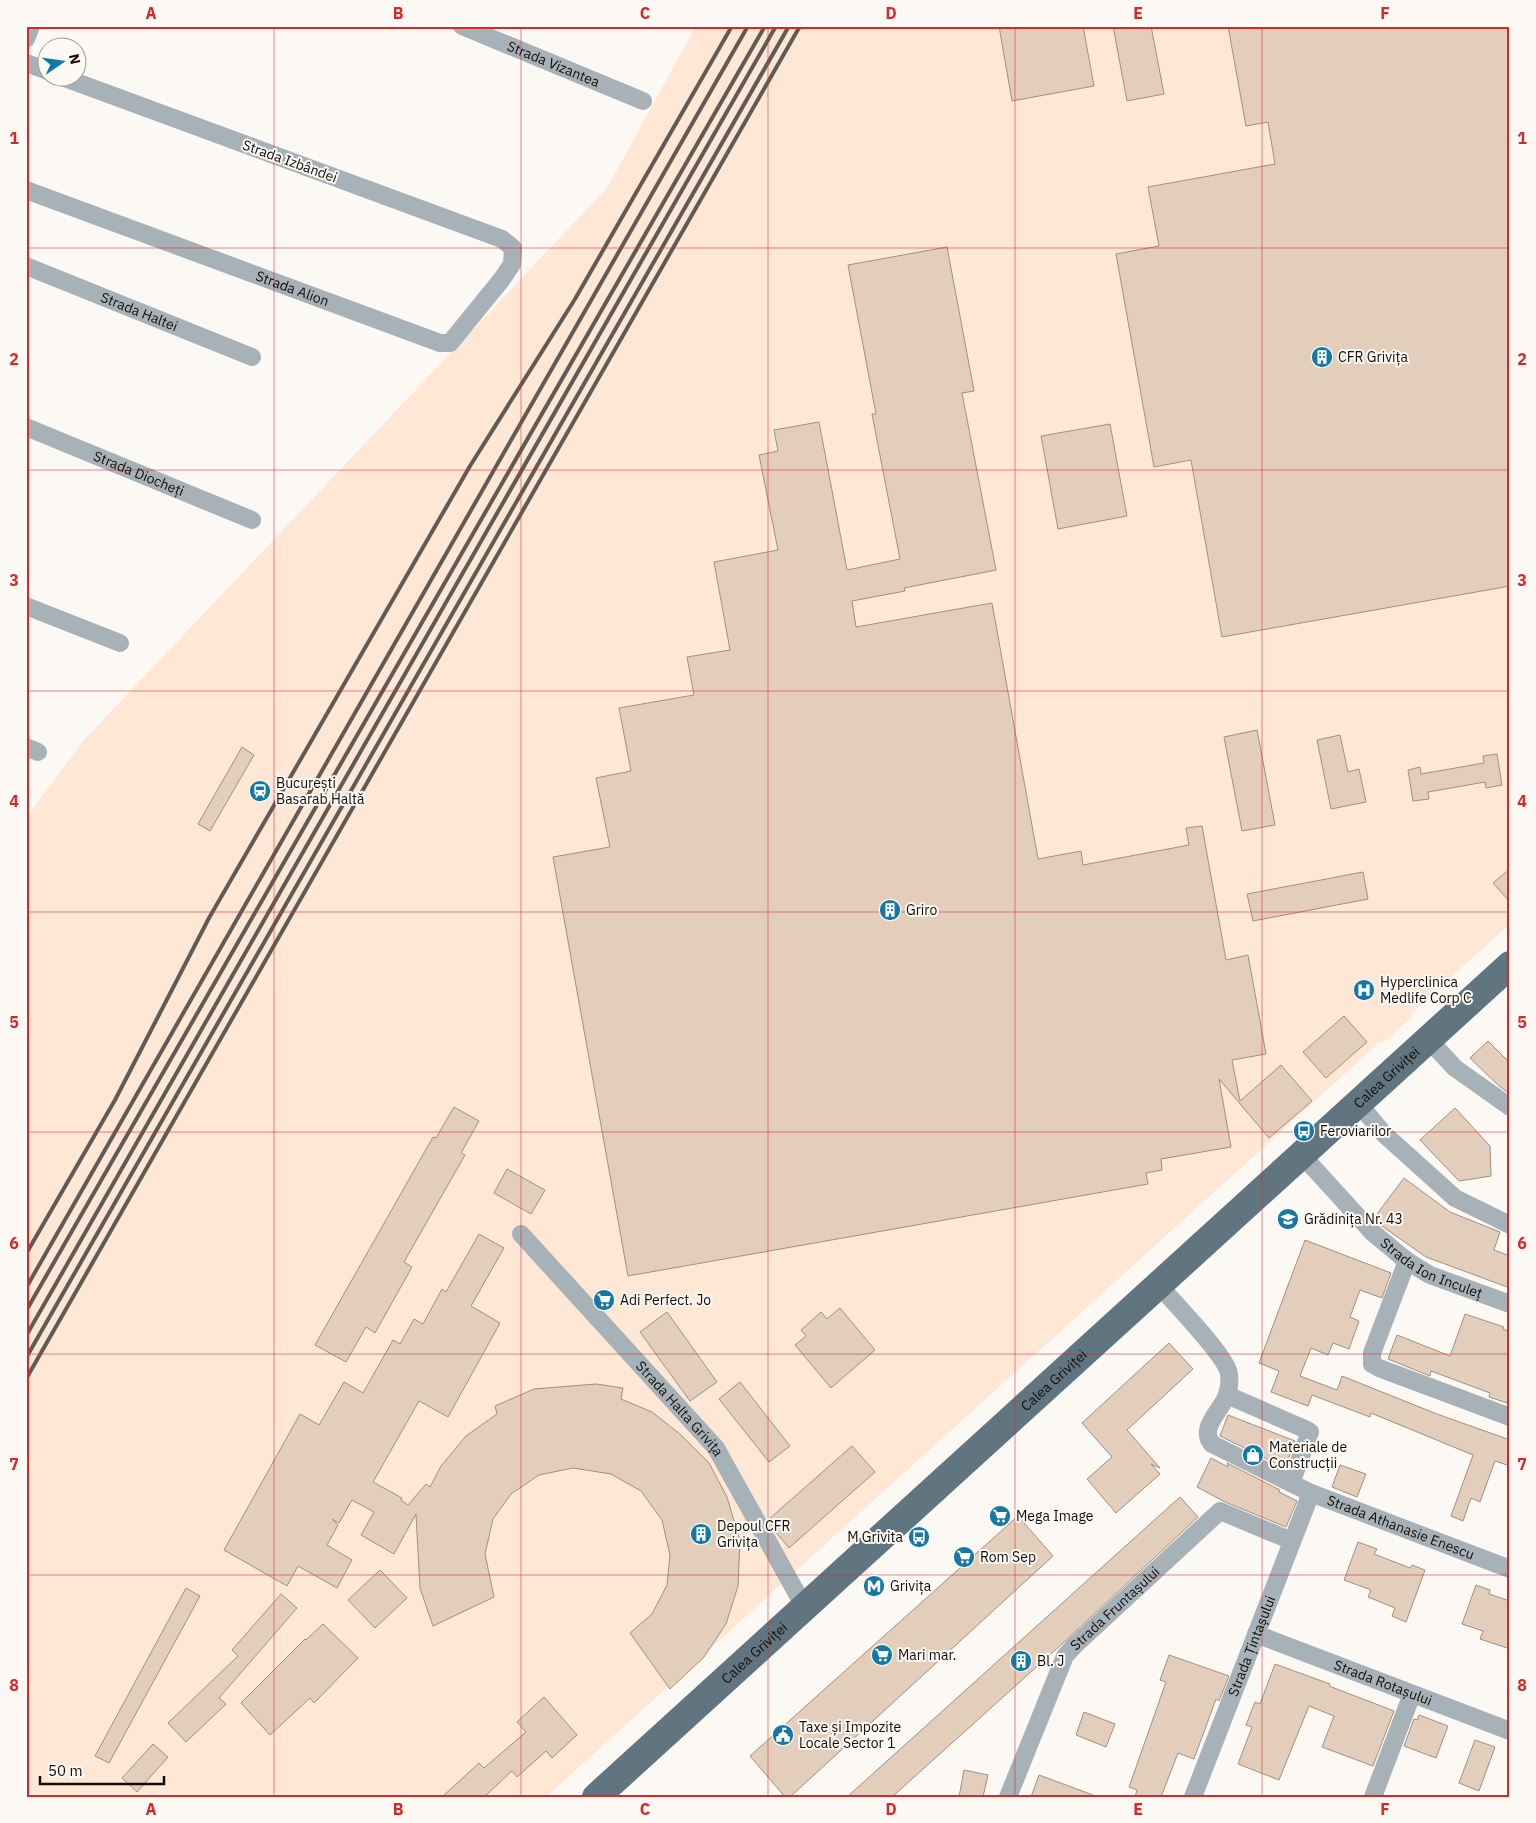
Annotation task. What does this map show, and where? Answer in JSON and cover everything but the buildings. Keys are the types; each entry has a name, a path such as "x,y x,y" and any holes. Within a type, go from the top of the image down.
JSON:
{"main road":[{"name":"Calea Griviței","path":"596,1797 1510,965"}],"street":[{"path":"26,39 31,26"},
{"name":"Strada Vizantea","path":"462,26 643,101"},
{"path":"26,63 38,67"},
{"name":"Strada Izbândei","path":"88,86 502,239 513,248"},
{"name":"Strada Alion","path":"26,190 440,343 450,343 502,279 512,264 513,248"},
{"name":"Strada Haltei","path":"26,266 252,357"},
{"name":"Strada Diocheți","path":"26,427 252,520"},
{"path":"26,606 120,643"},
{"path":"1428,1039 1455,1068 1510,1107"},
{"path":"1358,1103 1384,1134 1454,1198 1510,1225"},
{"name":"Strada Ion Inculeț","path":"1301,1154 1372,1232 1407,1262 1430,1275 1510,1304"},
{"name":"Strada Halta Grivița","path":"521,1234 716,1448 805,1608"},
{"path":"1407,1262 1372,1353 1372,1364 1378,1368 1510,1418"},
{"name":"Strada Athanasie Enescu","path":"1158,1284 1224,1360 1228,1368 1230,1377 1227,1395 1208,1428 1209,1440 1212,1444 1311,1493 1510,1569"},
{"path":"1227,1395 1310,1432 1291,1483"},
{"name":"Strada Țintașului","path":"1193,1797 1311,1493"},
{"name":"Strada Fruntașului","path":"1008,1797 1065,1656 1220,1511 1292,1541"},
{"name":"Strada Rotașului","path":"1256,1634 1510,1731"},
{"path":"1373,1797 1412,1694"}],"shaded area":[{"path":"696,26 1510,26 1510,924 1411,1013 1413,1016 1383,1043 1381,1041 546,1797 26,1797 26,818 84,740 607,188"}],"railway":[{"path":"26,1254 115,1100 209,918 470,466 575,299 732,26"},
{"path":"26,1288 748,26"},
{"path":"26,1311 765,26"},
{"path":"26,1336 776,26"},
{"path":"26,1358 789,26"},
{"path":"26,1379 800,26"}],"place":[{"name":"CFR Grivița","path":"1322,357"},
{"name":"București Basarab Haltă","path":"260,791"},
{"name":"Griro","path":"890,910"},
{"name":"Hyperclinica Medlife Corp C","path":"1364,990"},
{"name":"Feroviarilor","path":"1304,1131"},
{"name":"Grădinița Nr. 43","path":"1288,1219"},
{"name":"Adi Perfect. Jo","path":"604,1300"},
{"name":"Materiale de Construcții","path":"1253,1455"},
{"name":"Mega Image","path":"1000,1516"},
{"name":"Depoul CFR Grivița","path":"701,1534"},
{"name":"M Grivita","path":"919,1537"},
{"name":"Rom Sep","path":"964,1557"},
{"name":"Grivița","path":"874,1586"},
{"name":"Mari mar.","path":"882,1655"},
{"name":"Bl. J","path":"1021,1661"},
{"name":"Taxe și Impozite Locale Sector 1","path":"783,1735"}]}
